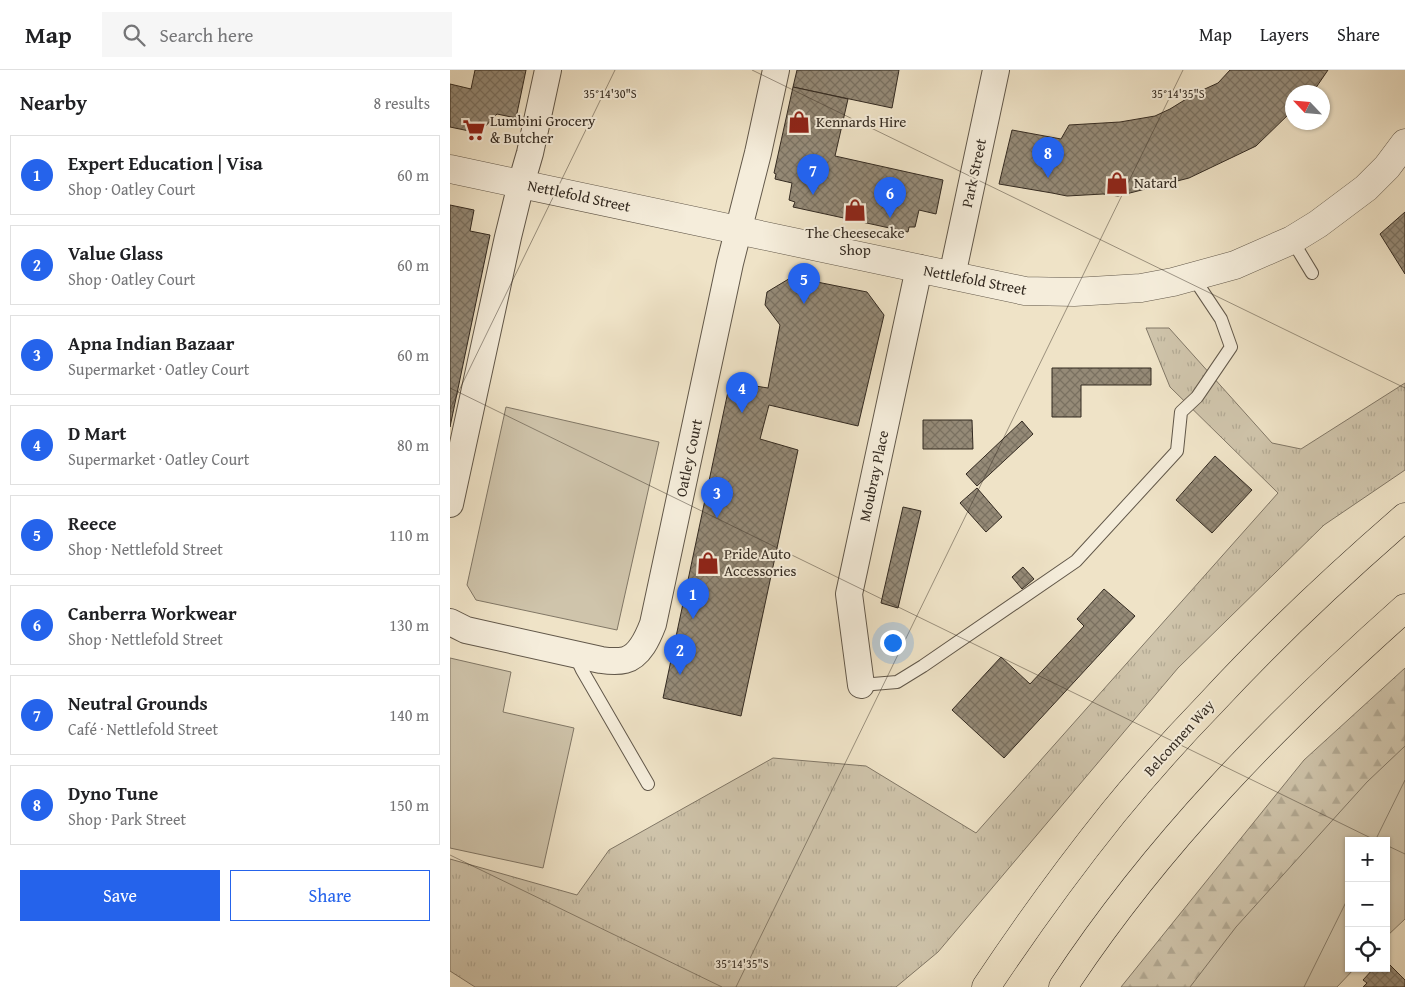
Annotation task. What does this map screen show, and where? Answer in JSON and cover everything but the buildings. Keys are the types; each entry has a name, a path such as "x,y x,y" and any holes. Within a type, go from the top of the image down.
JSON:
{"main road":[{"name":"Belconnen Way","path":"986,987 1037,911 1114,812 1176,739 1308,604 1366,550 1405,518"},
{"path":"1063,987 1090,946 1159,857 1220,788 1281,724 1348,659 1405,608"}],"street":[{"path":"450,504 508,237 530,153 548,70"},
{"name":"Oatley Court","path":"450,622 466,630 601,660 625,660 634,655 646,641 652,626 730,263 758,153 776,70"},
{"name":"Park Street","path":"952,276 996,70"},
{"name":"Nettlefold Street","path":"450,169 1025,291 1074,292 1141,288 1173,282 1235,265 1292,240 1318,224 1366,188 1405,143"},
{"name":"Moubray Place","path":"861,685 849,594 919,268"}],"lane":[{"path":"1292,240 1312,273"},
{"path":"861,685 898,682 1076,561 1177,452 1181,412 1197,397 1231,347 1221,319 1193,277"},
{"path":"575,654 582,670 648,784"}],"green space":[{"path":"1146,328 1169,328 1272,443 1301,449 1405,383 1405,470 1324,525 1178,668 938,952 896,987 475,987 450,971 450,859 577,895 609,850 773,758 866,766 976,833 1278,493 1170,387"},
{"path":"506,407 659,442 617,630 476,600 467,585"},
{"path":"450,658 511,672 503,712 574,728 543,868 450,848"},
{"path":"1405,668 1405,856 1390,844 1390,837 1345,837 1345,849 1273,987 1121,987 1304,760"},
{"path":"1405,746 1405,919 1390,933 1390,837 1345,837 1345,972 1351,972 1337,987 1190,987 1236,927 1367,782"}],"place":[{"name":"Kennards Hire","path":"799,122"},
{"name":"Lumbini Grocery & Butcher","path":"474,130"},
{"name":"Dyno Tune","path":"1048,178"},
{"name":"Natard","path":"1117,183"},
{"name":"Neutral Grounds","path":"813,195"},
{"name":"The Cheesecake Shop","path":"855,210"},
{"name":"Canberra Workwear","path":"890,218"},
{"name":"Reece","path":"804,304"},
{"name":"D Mart","path":"742,413"},
{"name":"Apna Indian Bazaar","path":"717,518"},
{"name":"Pride Auto Accessories","path":"708,563"},
{"name":"Expert Education | Visa","path":"693,619"},
{"name":"Value Glass","path":"680,675"}]}
